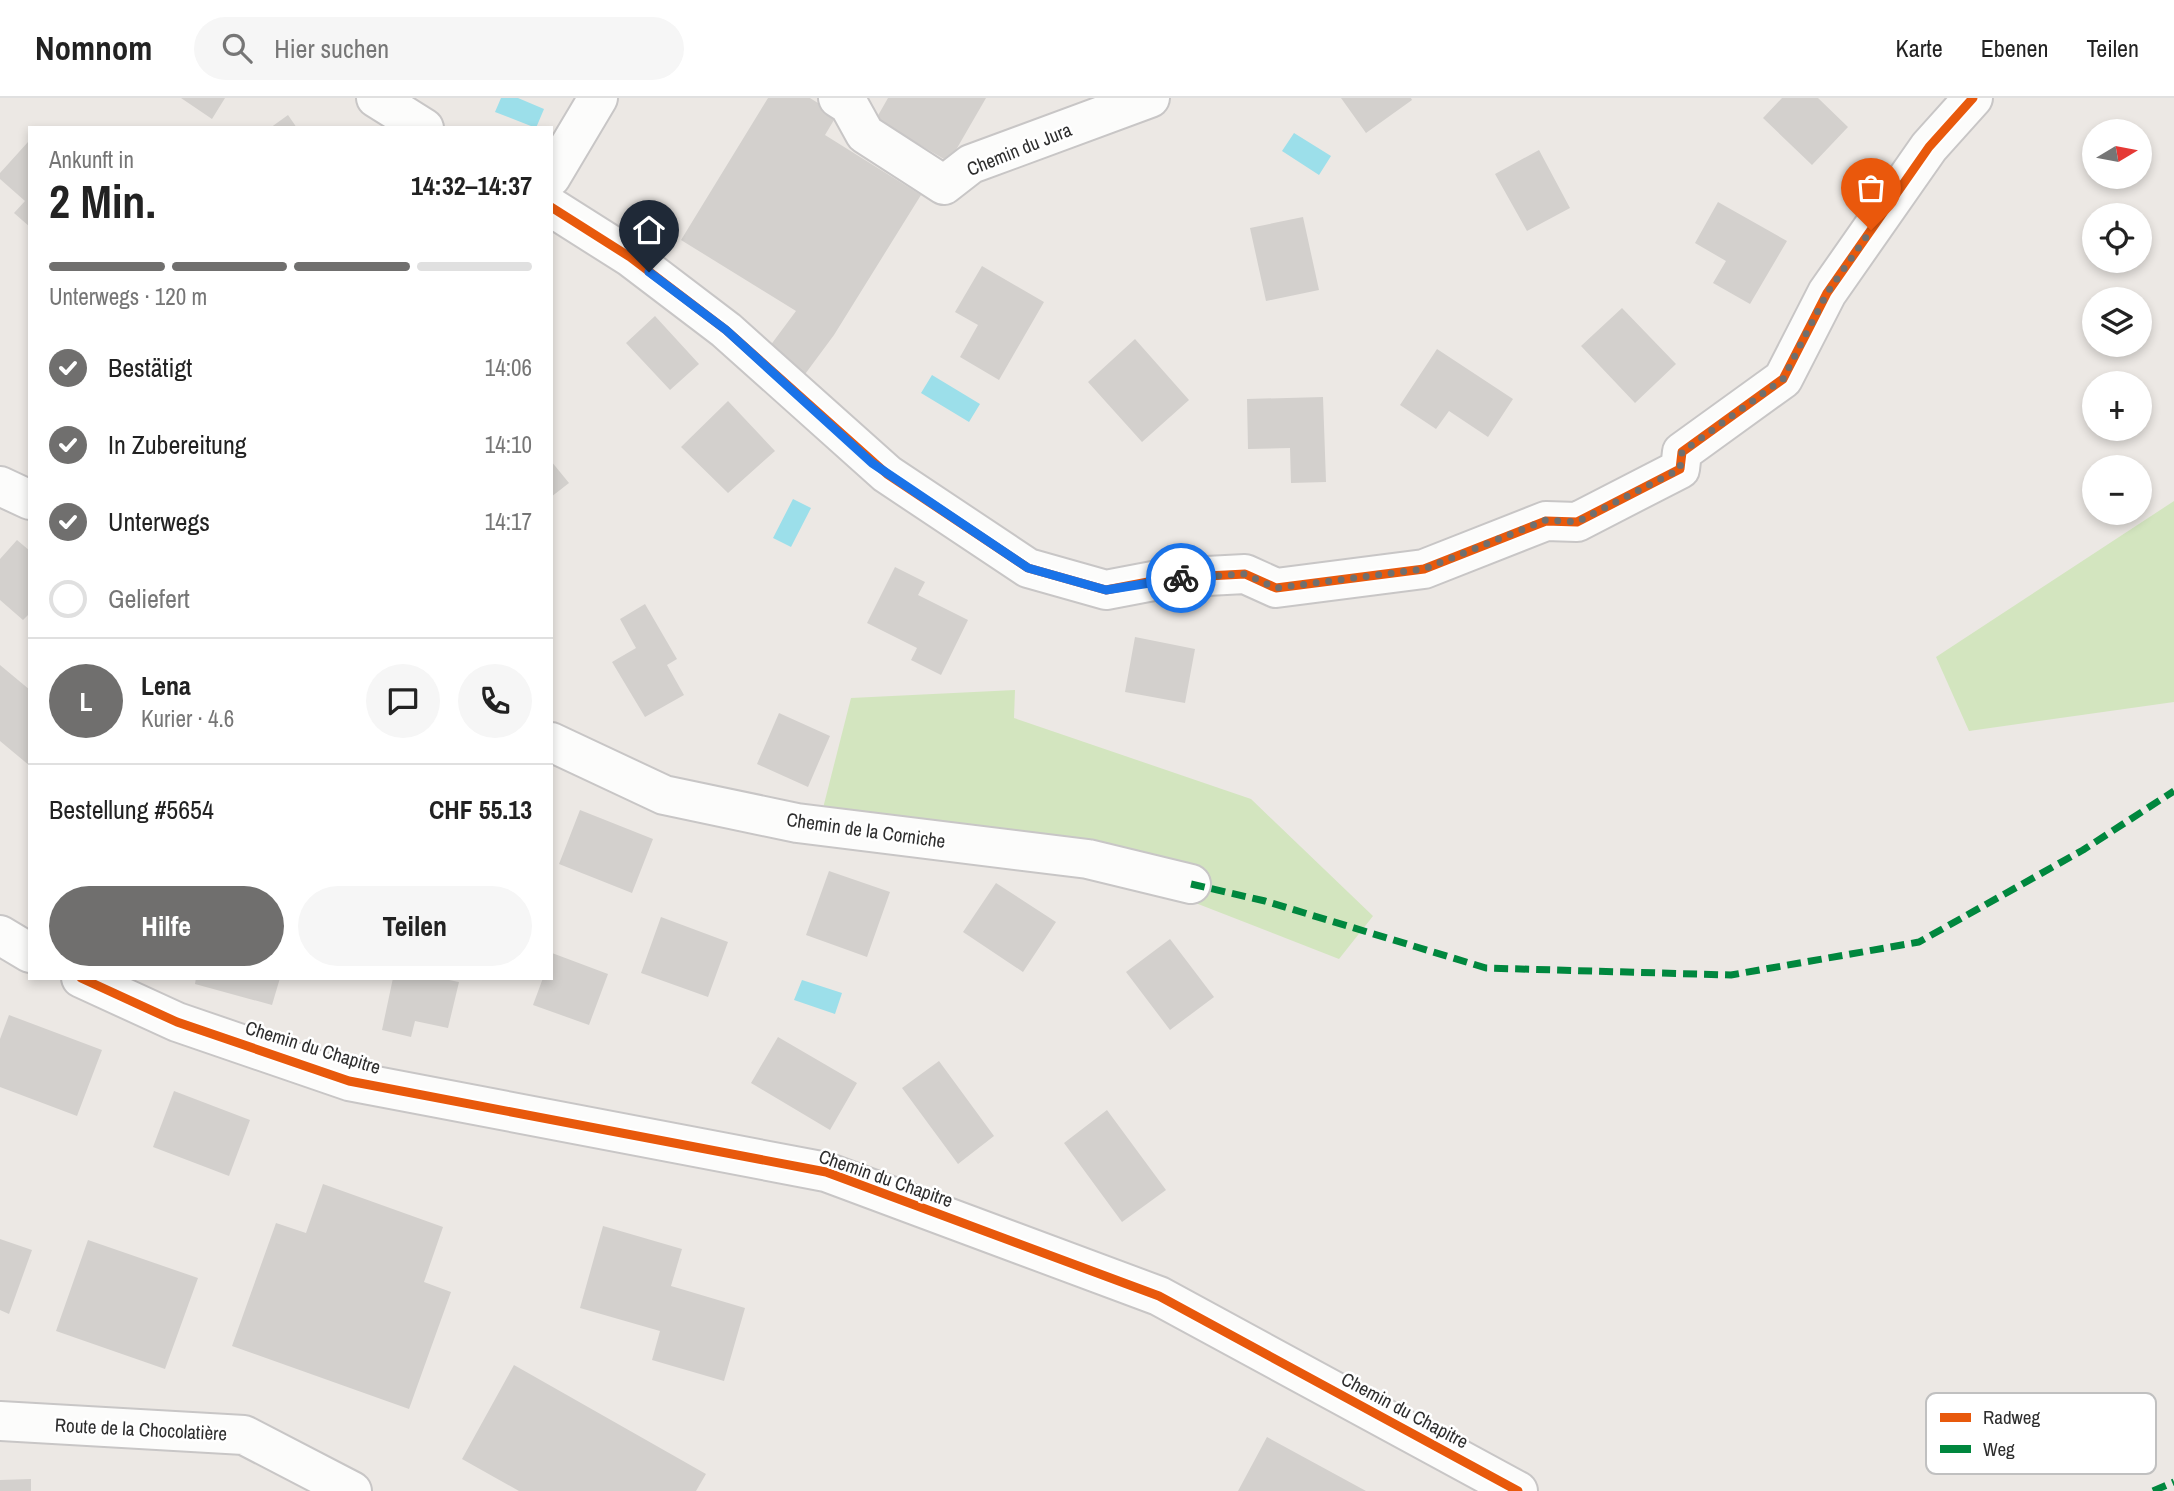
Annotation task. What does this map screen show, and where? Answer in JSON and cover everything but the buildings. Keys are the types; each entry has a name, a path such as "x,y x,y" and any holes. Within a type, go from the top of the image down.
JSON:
{"street":[{"path":"376,98 421,126"},
{"path":"553,174 598,98"},
{"name":"Chemin du Jura","path":"838,98 849,105 865,134 944,185 971,164 1150,98"},
{"path":"553,208 630,257 726,330 887,474 1028,568 1106,590 1169,578 1245,574 1276,588 1424,569 1546,520 1577,522 1680,469 1682,452 1783,379 1827,293 1929,147 1973,98"},
{"path":"0,486 28,499"},
{"name":"Chemin de la Corniche","path":"553,743 664,795 797,823 1087,859 1191,884"},
{"path":"0,935 28,952"},
{"name":"Chemin du Chapitre","path":"85,980 177,1022 349,1081 826,1172 1158,1296 1518,1491"},
{"name":"Route de la Chocolatière","path":"0,1421 244,1435 352,1491"}],"green space":[{"path":"2174,501 2174,702 1969,731 1936,657 2137,525 2152,525 2152,515"},
{"path":"1015,690 1014,718 1251,799 1373,916 1339,959 1139,881 821,816 851,698"}],"water":[{"path":"501,98 518,98 544,109 537,126 495,112"},
{"path":"1294,133 1331,156 1319,175 1282,151"},
{"path":"932,375 980,404 969,422 921,393"},
{"path":"793,499 811,508 791,547 773,538"},
{"path":"802,980 842,993 835,1014 794,1000"}],"marked path":[{"path":"1191,884 1265,901 1486,968 1731,975 1919,942 2083,850 2174,791"},
{"path":"2153,1491 2174,1482"}],"cycle path":[{"path":"553,208 630,257 726,330 887,474 1028,568 1106,590 1169,578 1245,574 1276,588 1424,569 1546,521 1577,522 1680,469 1682,452 1783,379 1827,293 1929,147 1973,98"},
{"path":"85,980 177,1022 349,1081 826,1172 1159,1296 1518,1491"}],"way so far":[{"path":"1181,578 1245,574 1276,588 1424,569 1546,520 1577,522 1680,469 1682,452 1783,379 1827,293 1871,230"}],"route":[{"path":"649,272 726,330 872,463 1028,568 1106,590 1181,578"}]}
